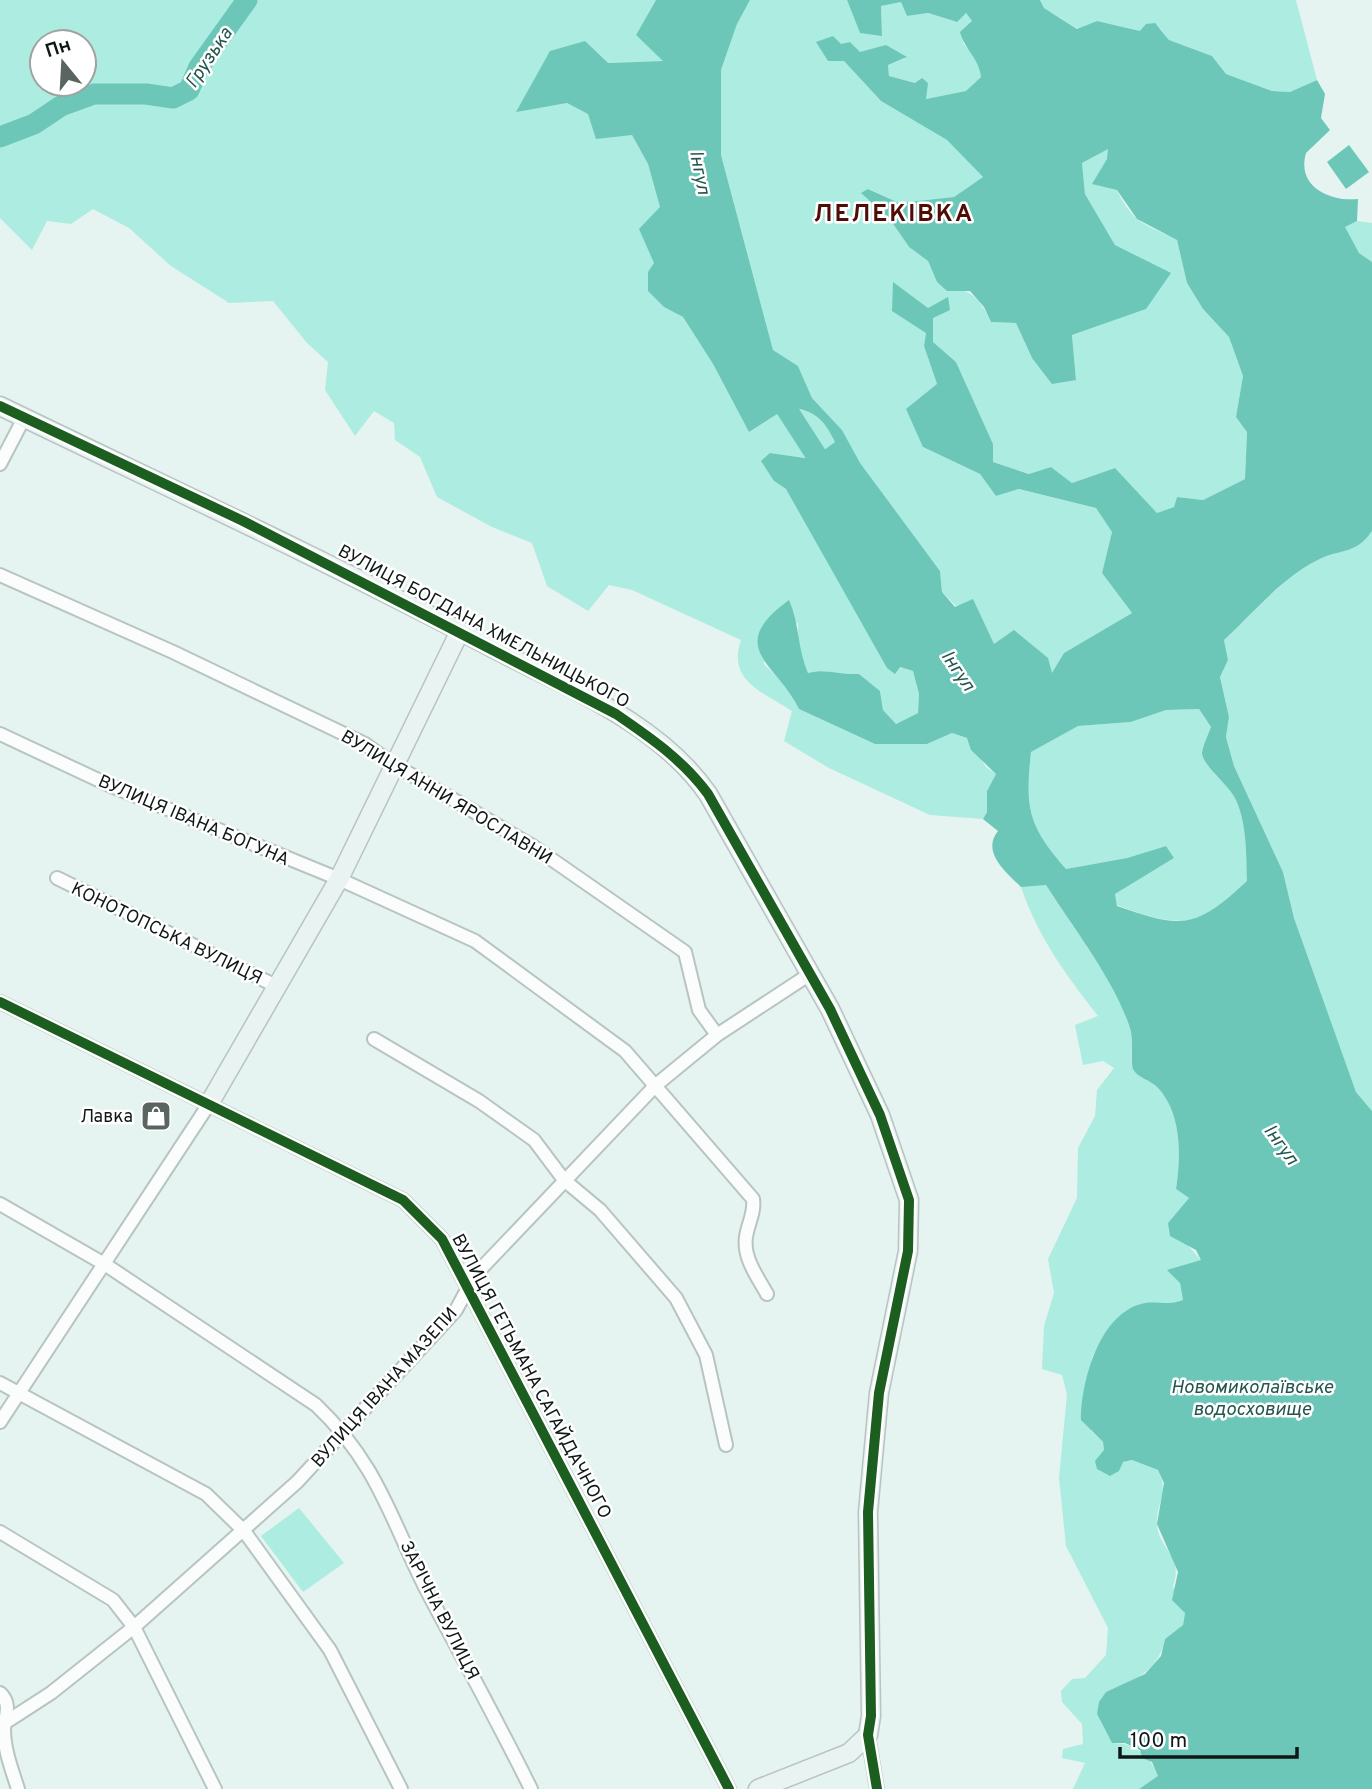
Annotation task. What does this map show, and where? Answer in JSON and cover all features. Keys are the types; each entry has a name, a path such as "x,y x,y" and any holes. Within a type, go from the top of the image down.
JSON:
{"street":[{"name":"ВУЛИЦЯ БОГДАНА ХМЕЛЬНИЦЬКОГО","path":"0,406 243,521 617,714 663,746 693,774 810,974 880,1115 909,1200 908,1251 879,1393 868,1512 871,1716 868,1735 877,1789"},
{"path":"0,464 24,418"},
{"name":"ВУЛИЦЯ АННИ ЯРОСЛАВНИ","path":"0,575 173,652 353,738 534,847 685,952 699,1010 717,1035"},
{"path":"0,1422 106,1265 209,1104 278,987 339,879 460,631"},
{"name":"ВУЛИЦЯ ІВАНА БОГУНА","path":"0,734 109,785 339,879 475,941 625,1051 753,1199 754,1210 746,1235 745,1249 767,1294"},
{"name":"КОНОТОПСЬКА ВУЛИЦЯ","path":"57,878 278,987"},
{"name":"ВУЛИЦЯ ІВАНА МАЗЕПИ","path":"2,1725 51,1693 134,1627 243,1531 345,1433 456,1310 475,1275 656,1085 717,1035 810,974"},
{"name":"ВУЛИЦЯ ГЕТЬМАНА САГАЙДАЧНОГО","path":"0,1002 403,1199 442,1239 729,1789"},
{"path":"374,1039 468,1094 534,1140 564,1180 600,1210 676,1298 706,1355 726,1446"},
{"path":"0,1204 106,1265 316,1405 345,1433"},
{"path":"0,1383 206,1494 243,1531 330,1650 401,1789"},
{"name":"ЗАРІЧНА ВУЛИЦЯ","path":"345,1433 377,1480 428,1591 531,1789"},
{"path":"0,1532 113,1600 134,1627 215,1789"},
{"path":"0,1693 8,1711 2,1725 6,1750 18,1789"},
{"path":"758,1789 849,1753 868,1735"}],"shaded area":[{"path":"0,0 656,0 636,35 664,61 607,63 516,111 567,103 632,135 648,164 660,207 654,263 664,307 683,317 713,364 749,432 788,407 811,413 831,434 836,442 812,459 770,453 774,481 786,489 899,667 913,671 919,694 918,713 896,724 883,710 880,691 859,674 821,671 808,673 798,650 798,622 763,663 790,690 799,709 875,744 927,744 952,733 967,738 986,767 996,774 987,791 987,812 983,819 930,815 829,768 784,741 792,711 759,691 743,675 738,654 741,640 632,590 609,585 588,611 547,586 532,543 492,527 437,497 420,457 395,440 394,423 374,411 355,436 325,390 328,362 307,343 273,301 229,303 171,266 129,228 93,209 71,224 47,221 32,250 0,218"},
{"path":"750,0 847,0 860,33 882,35 881,6 901,2 907,16 928,13 956,22 966,13 972,21 963,43 979,61 981,77 967,91 926,99 915,83 889,76 888,65 906,58 859,52 850,42 844,61 881,101 947,140 983,177 954,197 899,203 869,189 862,193 889,218 909,247 928,261 937,282 956,287 976,298 991,322 1016,323 1032,358 1076,379 1072,335 1146,309 1136,256 1115,245 1085,194 1082,163 1109,148 1112,176 1125,205 1141,222 1177,240 1187,283 1203,309 1229,337 1243,376 1236,417 1247,431 1245,479 1203,500 1177,497 1174,507 1157,513 1115,468 1072,483 1051,467 1030,474 993,462 993,444 956,362 933,342 933,318 948,298 928,308 893,283 926,333 924,346 937,384 923,447 980,474 996,496 1019,489 1096,508 1112,532 1102,573 1132,613 1064,653 1052,674 994,644 942,592 940,571 859,463 842,430 812,398 798,366 773,350 721,155 721,70 737,24"},
{"path":"1040,0 1296,0 1317,80 1290,92 1272,91 1226,74 1212,56 1169,40 1160,28 1140,31 1097,21 1078,29 1044,8"},
{"path":"1357,221 1372,223 1372,262 1359,253 1344,227"},
{"path":"1372,531 1372,1111 1356,1092 1294,918 1283,872 1234,766 1226,737 1229,717 1220,677 1228,660 1224,640 1257,608 1303,569 1324,557 1353,548"},
{"path":"1199,709 1211,727 1202,753 1203,758 1233,794 1240,810 1247,881 1223,905 1202,917 1166,920 1117,905 1115,894 1174,858 1166,846 1127,858 1066,869 1053,854 1037,828 1029,802 1031,752 1077,726 1131,722 1166,710"},
{"path":"1046,885 1104,972 1130,1028 1133,1069 1158,1088 1172,1110 1179,1149 1176,1189 1189,1198 1168,1223 1201,1260 1180,1283 1183,1300 1169,1305 1146,1303 1125,1311 1093,1355 1088,1375 1091,1431 1103,1442 1104,1450 1123,1462 1132,1460 1158,1470 1163,1491 1157,1524 1162,1541 1173,1560 1176,1576 1173,1586 1185,1613 1183,1625 1165,1639 1157,1660 1151,1667 1136,1679 1106,1692 1097,1714 1112,1743 1135,1748 1150,1762 1159,1776 1139,1789 1073,1789 1085,1763 1062,1758 1063,1749 1083,1744 1082,1724 1062,1702 1061,1691 1072,1679 1085,1678 1106,1655 1108,1628 1066,1546 1059,1478 1067,1394 1062,1375 1042,1369 1044,1326 1054,1293 1048,1259 1077,1198 1078,1148 1095,1116 1097,1090 1114,1068 1103,1061 1083,1065 1075,1025 1098,1016 1044,939 1021,887"},
{"path":"299,1508 344,1563 303,1592 261,1536"}],"water":[{"name":"Новомиколаївське водосховище","path":"656,0 750,0 737,24 721,70 721,155 773,350 798,366 812,398 842,430 860,463 940,571 942,592 955,607 973,599 994,644 1014,630 1048,658 1052,673 1064,653 1132,613 1102,573 1112,532 1096,508 1019,489 996,496 980,474 923,447 906,409 937,384 924,346 926,333 892,311 893,282 928,308 948,297 950,310 933,318 933,342 956,362 993,444 993,462 1029,474 1051,467 1072,483 1115,468 1157,513 1174,507 1177,497 1203,500 1245,479 1247,432 1236,417 1243,376 1229,337 1203,309 1187,283 1177,240 1137,219 1117,190 1092,184 1107,159 1108,149 1082,163 1085,194 1115,245 1171,273 1146,309 1072,335 1076,380 1052,384 1032,358 1016,323 991,322 984,307 970,291 947,291 937,282 928,261 909,247 889,218 861,193 868,189 899,203 954,197 983,177 947,140 881,101 844,61 828,61 816,42 833,36 841,44 850,42 860,52 886,45 907,57 888,65 889,76 915,83 922,78 928,83 926,99 966,91 981,77 978,64 960,32 972,21 966,13 957,22 928,13 907,16 901,2 881,6 882,36 860,33 847,0 1040,0 1044,8 1077,29 1097,21 1140,31 1146,24 1155,23 1169,40 1212,56 1226,74 1272,91 1290,92 1317,80 1325,94 1321,118 1330,130 1306,153 1306,175 1318,190 1327,195 1358,199 1357,221 1345,227 1359,253 1372,262 1372,531 1353,548 1324,557 1303,568 1268,597 1224,640 1228,660 1220,677 1229,717 1226,737 1234,766 1283,872 1294,918 1356,1092 1372,1111 1372,1789 1139,1789 1158,1776 1152,1762 1142,1758 1140,1750 1125,1743 1112,1743 1097,1714 1099,1702 1106,1692 1145,1674 1161,1656 1165,1639 1183,1625 1185,1613 1172,1600 1178,1572 1157,1524 1164,1483 1158,1470 1132,1460 1123,1462 1119,1471 1110,1476 1097,1469 1095,1461 1104,1450 1103,1442 1081,1420 1089,1368 1105,1333 1116,1319 1129,1309 1145,1303 1172,1303 1183,1300 1180,1283 1167,1270 1201,1260 1196,1250 1170,1236 1168,1223 1189,1198 1176,1189 1179,1149 1176,1123 1166,1098 1158,1088 1133,1069 1131,1033 1123,1010 1104,973 1046,885 1021,887 994,854 993,839 998,831 983,819 987,812 987,791 996,774 971,750 967,738 952,733 927,744 875,744 799,709 761,656 758,644 760,631 770,617 789,600 808,673 821,671 859,674 880,691 883,710 896,724 918,713 919,694 913,671 900,667 895,674 887,668 786,489 774,481 761,461 770,453 812,459 835,442 827,427 811,413 788,407 749,432 713,364 683,317 664,307 648,291 648,272 654,263 639,229 660,207 648,164 632,135 596,139 588,114 567,103 516,112 550,51 585,41 608,63 663,61 636,35","holes":["1199,709 1211,727 1204,743 1203,758 1233,794 1240,810 1247,881 1201,916 1173,921 1117,906 1115,894 1174,858 1166,846 1127,858 1066,869 1044,840 1032,815 1029,802 1031,752 1078,726 1131,722 1166,710"]},
{"path":"1349,145 1369,172 1346,189 1327,162"}],"waterway":[{"name":"Грузька","path":"0,137 34,124 61,106 94,94 146,94 173,98 189,90 199,67 247,0"},
{"name":"Інгул","path":"771,385 831,478"}],"cycle path":[{"path":"0,406 243,521 616,714 677,760 708,794 830,1009 880,1115 909,1200 908,1251 879,1393 868,1512 871,1716 868,1735 877,1789"},
{"path":"0,1002 403,1200 442,1239 729,1789"}],"place":[{"name":"Лавка","path":"156,1116"}],"district":[{"name":"ЛЕЛЕКІВКА","path":"894,213"}]}
